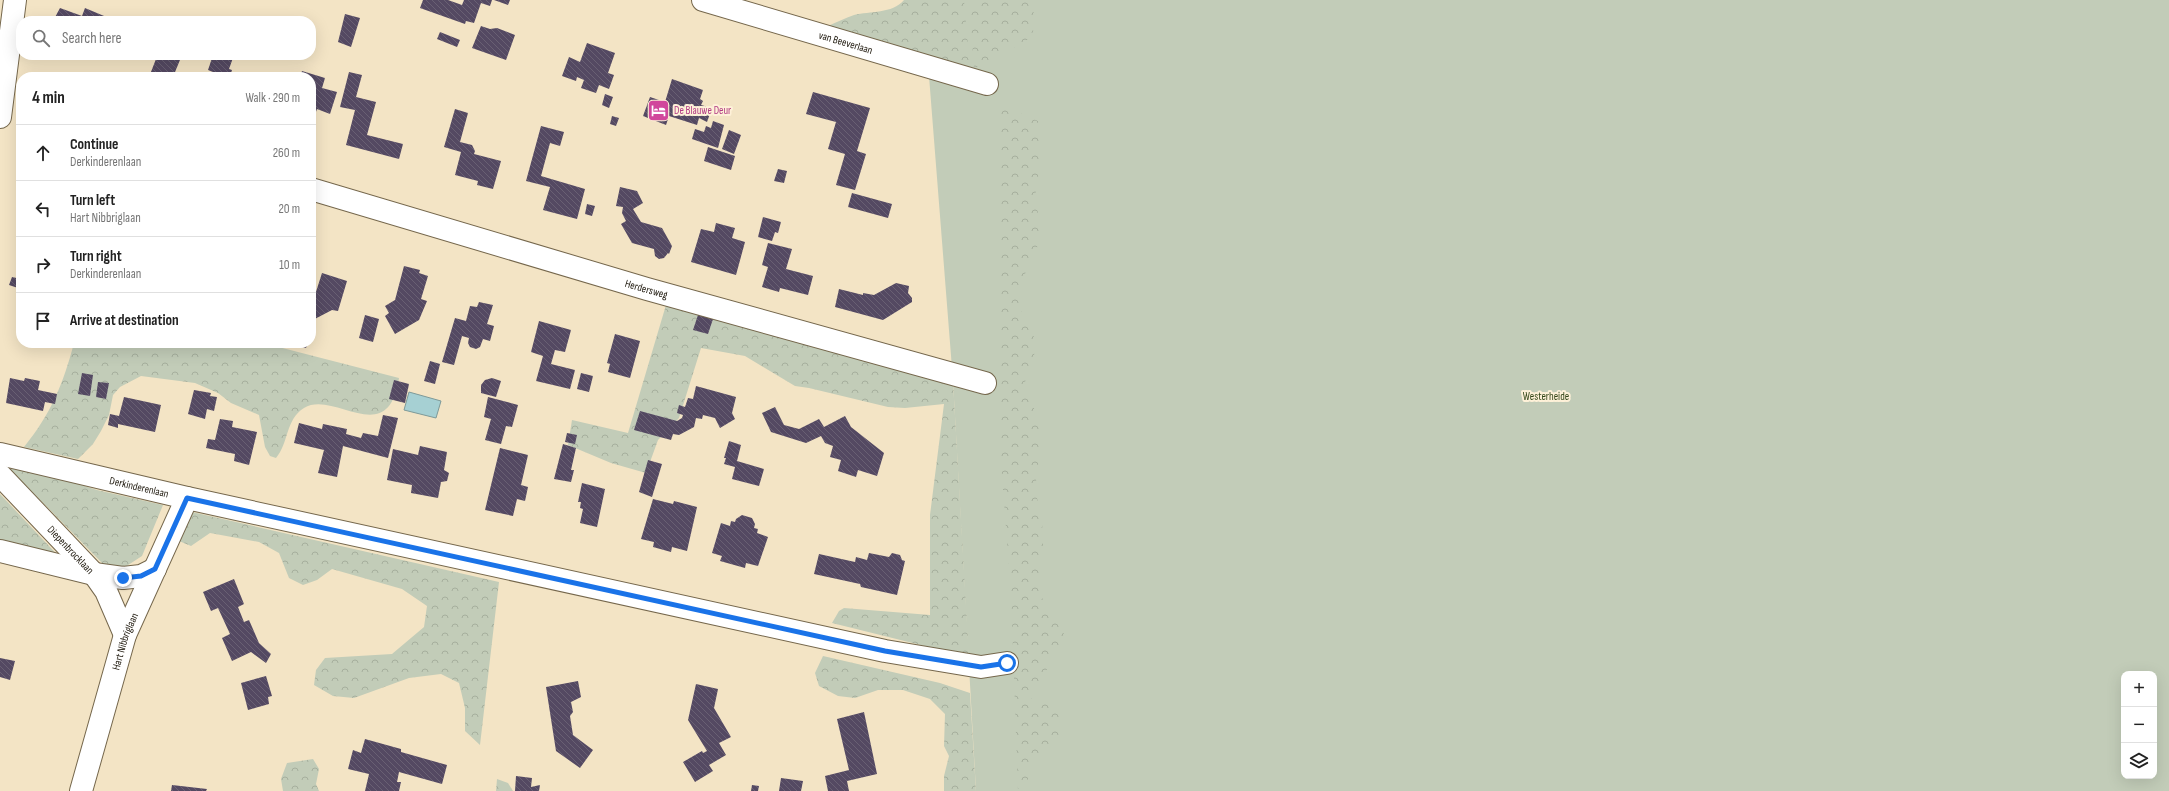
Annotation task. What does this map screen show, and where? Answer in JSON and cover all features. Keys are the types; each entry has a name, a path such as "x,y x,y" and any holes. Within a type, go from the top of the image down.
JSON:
{"street":[{"path":"0,117 9,89 15,0"},
{"name":"van Beeverlaan","path":"704,0 987,84"},
{"name":"Herdersweg","path":"316,190 647,289 985,383"},
{"name":"Derkinderenlaan","path":"0,454 187,498 885,651 981,667 1007,663"},
{"name":"Diepenbrocklaan","path":"0,475 94,574 106,591 125,635"},
{"name":"Hart Nibbriglaan","path":"81,791 125,635 187,498"},
{"path":"0,551 94,574 123,578 141,576 155,569"}],"green space":[{"path":"904,0 964,0 970,69 828,26 854,15 893,8"},
{"name":"Westerheide","path":"923,0 2169,0 2169,791 976,791 953,381"},
{"path":"969,0 1032,0 1035,23 1032,35 1022,45 1005,50 974,69"},
{"path":"1000,104 1038,121 1040,165 1035,197 1041,229 1037,248 1025,274 1019,303 1025,323 1036,340 1033,364 1025,382 1040,426 1040,451 1035,489 1042,520 1043,546 1038,586 1045,606 1064,632 1062,643 1031,697 1033,702 1043,698 1054,701 1061,722 1058,739 1045,749 1035,761 1029,775 1027,791 1018,791 1011,594 1000,450"},
{"path":"666,305 953,381 969,657 832,623 839,611 844,608 930,615 930,515 944,404 905,408 888,407 795,386 745,356 701,348 679,418 658,440 646,473 611,463 568,445 572,420 628,433"},
{"path":"72,348 282,348 399,378 393,399 384,411 372,415 316,404 304,408 293,419 283,446 276,458 270,456 265,447 259,415 231,403 218,393 195,383 141,376 120,387 113,395 109,415 101,431 93,444 78,459 24,447 42,423 55,398"},
{"path":"0,459 97,490 163,505 142,556 122,569 104,565"},
{"path":"0,494 65,563 0,546"},
{"path":"192,512 499,582 480,745 465,731 465,708 459,683 441,674 409,678 354,698 333,696 314,685 316,670 325,658 392,654 424,627 427,606 402,589 332,569 317,580 303,585 289,578 279,553 259,542 210,533 191,546 179,541"},
{"path":"823,656 940,683 970,693 976,791 944,791 944,776 949,756 944,746 945,714 930,699 903,690 878,690 855,698 838,696 819,686 815,673"},
{"path":"313,759 319,769 316,784 319,791 283,791 281,779 287,763"},
{"path":"497,779 508,783 513,791 496,791"}],"water":[{"path":"409,392 441,401 436,418 404,410"}],"building":[{"path":"423,0 448,0 462,5 464,0 492,0 490,6 481,3 474,23 466,21 465,24 420,8"},
{"path":"494,0 510,0 508,5"},
{"path":"60,8 82,16 56,16"},
{"path":"85,8 104,16 82,16"},
{"path":"345,14 360,18 351,47 338,42"},
{"path":"481,26 490,29 497,28 515,35 506,60 472,48"},
{"path":"440,32 460,40 457,47 437,39"},
{"path":"587,43 615,53 608,73 614,75 609,89 599,85 596,93 581,88 584,80 577,77 576,81 562,76 569,57 580,62"},
{"path":"156,60 180,60 175,72 151,72"},
{"path":"211,60 232,60 229,69 232,70 231,72 213,72 208,70"},
{"path":"349,72 362,75 356,97 376,102 367,135 403,144 399,159 346,145 355,110 340,107"},
{"path":"316,75 325,78 322,88 337,92 330,114 317,109 316,112"},
{"path":"672,79 703,90 700,99 703,101 701,105 712,108 707,122 699,118 697,125 669,116 666,125 643,116 650,97 665,102"},
{"path":"813,92 870,108 857,151 866,154 855,190 836,185 845,154 828,149 836,122 806,114"},
{"path":"605,94 613,97 609,108 602,105"},
{"path":"455,109 468,113 460,142 472,145 475,151 474,154 501,161 493,189 477,185 478,181 455,175 461,152 444,147"},
{"path":"612,116 619,118 616,126 610,124"},
{"path":"713,121 724,125 718,148 692,139 695,129 704,132 706,126 711,128"},
{"path":"541,126 564,132 560,146 550,143 541,176 585,189 577,219 543,210 550,187 526,181"},
{"path":"729,130 741,135 734,154 722,149"},
{"path":"708,147 735,156 731,170 704,161"},
{"path":"778,169 787,171 784,183 774,181"},
{"path":"620,187 637,191 643,203 633,209 641,222 662,228 672,246 669,254 668,253 664,258 659,259 655,256 654,249 632,243 621,224 626,221 622,213 623,207 616,206"},
{"path":"852,193 892,204 888,218 848,207"},
{"path":"587,204 595,206 592,216 585,214"},
{"path":"763,217 781,222 778,233 775,232 772,241 758,237"},
{"path":"716,223 735,228 732,238 745,242 736,275 691,262 701,229 714,232"},
{"path":"768,243 792,249 786,269 813,276 808,295 780,288 779,292 762,287 768,267 762,265"},
{"path":"404,266 420,270 419,273 428,276 421,299 427,301 419,320 395,334 385,316 389,313 385,306 395,300"},
{"path":"322,273 347,281 338,311 332,310 316,318 316,292"},
{"path":"12,277 16,278 16,287 9,285"},
{"path":"896,283 909,286 908,293 912,298 912,302 883,320 835,307 839,289 863,295 863,293 874,295"},
{"path":"479,302 493,305 487,324 494,326 490,341 483,339 480,347 476,349 470,347 468,343 469,338 462,336 454,365 442,362 455,318 466,321 470,306 477,307"},
{"path":"365,315 379,319 373,342 359,338"},
{"path":"698,315 713,319 708,334 693,330"},
{"path":"539,321 571,330 565,352 555,350 551,364 575,370 570,389 536,381 543,356 531,352"},
{"path":"615,334 640,341 630,378 608,372 610,364 607,363"},
{"path":"430,361 440,364 435,384 424,381"},
{"path":"82,373 93,375 90,396 78,394"},
{"path":"581,373 593,376 589,392 577,389"},
{"path":"10,378 24,381 25,378 40,381 38,390 57,394 55,404 45,402 43,411 6,403"},
{"path":"492,378 501,381 496,397 481,393 481,385 485,380"},
{"path":"394,380 409,384 405,403 389,399"},
{"path":"98,382 109,383 106,399 96,397"},
{"path":"696,386 736,397 732,413 735,419 720,428 715,418 703,415 702,419 696,418 694,427 679,435 673,434 671,440 634,430 640,411 677,421 682,418 683,415 677,413 679,405 685,407 688,398 693,399"},
{"path":"194,390 211,393 210,396 217,397 214,411 207,409 205,419 188,414"},
{"path":"124,397 161,405 155,432 118,424 118,428 108,425 110,414 119,416"},
{"path":"488,397 518,405 512,427 506,426 501,444 485,440 491,419 484,417"},
{"path":"775,407 784,425 799,429 819,419 824,427 845,416 851,427 884,453 877,476 858,470 856,477 838,471 841,460 830,457 833,446 825,443 821,436 806,443 771,432 762,413"},
{"path":"383,415 398,418 388,458 343,446 337,477 318,473 324,450 294,443 299,423 322,429 323,424 347,429 346,434 361,438 363,433 378,436"},
{"path":"220,419 233,421 232,427 257,432 249,465 234,461 235,454 206,448 208,439 215,440"},
{"path":"567,433 577,435 575,444 565,442"},
{"path":"729,441 741,445 737,461 764,469 759,486 732,479 735,467 724,464 726,458 724,458"},
{"path":"563,444 576,448 571,470 574,470 571,482 554,479"},
{"path":"420,446 447,452 444,470 449,473 447,481 441,482 438,498 411,493 412,485 387,480 393,449 418,455"},
{"path":"500,448 528,455 521,485 528,487 525,501 517,499 513,516 485,510"},
{"path":"648,460 662,464 652,497 639,492"},
{"path":"582,483 605,489 597,527 580,523 583,509 580,508 581,502 578,502"},
{"path":"653,499 673,504 674,501 697,507 687,551 672,547 671,552 653,547 654,542 641,539"},
{"path":"742,515 752,518 755,524 754,528 758,529 757,533 768,537 758,566 746,563 745,568 720,561 722,556 712,553 721,523 730,526 731,521 735,522 736,519"},
{"path":"869,553 889,557 892,553 900,555 902,560 905,561 897,595 861,587 860,584 814,574 819,554 855,562 856,557 867,560"},
{"path":"234,579 244,604 238,607 244,622 249,620 259,643 271,654 266,663 251,652 232,661 222,638 230,634 218,608 211,611 203,592"},
{"path":"0,658 15,661 10,680 0,677"},
{"path":"266,676 272,696 268,697 269,704 248,710 241,683"},
{"path":"578,681 581,697 571,702 573,712 570,716 573,735 593,750 580,768 556,751 546,687"},
{"path":"696,684 718,689 714,708 731,737 719,743 726,755 709,765 713,771 695,782 683,762 702,751 703,753 707,751 688,720"},
{"path":"864,712 877,774 847,781 849,791 828,791 825,776 849,770 837,719"},
{"path":"365,739 401,749 401,752 447,765 442,784 399,772 397,782 401,782 399,791 365,791 369,774 348,769 353,750 361,753"},
{"path":"516,776 532,778 531,787 540,785 539,791 515,791"},
{"path":"781,778 803,781 801,791 779,791"},
{"path":"172,785 207,789 206,791 171,791"},
{"path":"752,785 759,786 758,791 751,791"}],"place":[{"name":"De Blauwe Deur","path":"659,110"}],"route":[{"path":"123,578 141,576 155,569 187,498 428,549 885,651 981,667 1007,663"}]}
